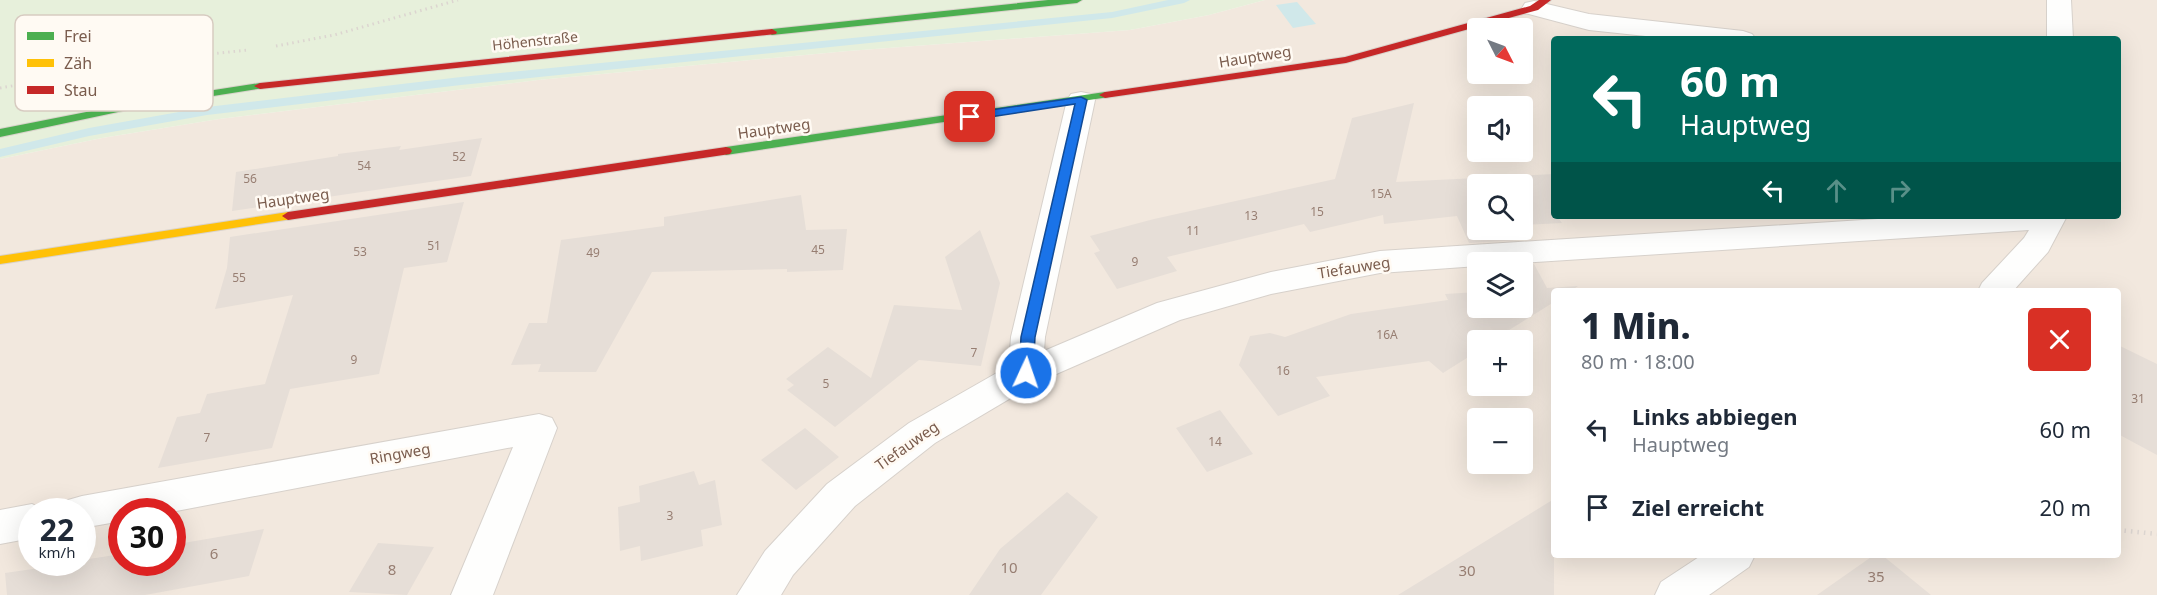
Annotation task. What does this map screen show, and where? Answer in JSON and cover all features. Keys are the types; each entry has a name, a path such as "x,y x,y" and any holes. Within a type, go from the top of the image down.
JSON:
{"street":[{"name":"Höhenstraße","path":"213,93 282,83 1077,0"},
{"path":"2059,0 2060,36"},
{"path":"1540,4 1590,22 1716,36"},
{"name":"Hauptweg","path":"0,260 39,252 1346,60 1540,4"},
{"path":"1026,373 1028,337 1081,100"},
{"name":"Höhenstraße","path":"0,133 108,111"},
{"name":"Tiefauweg","path":"758,595 779,563 842,495 922,433 1026,373 1169,311 1270,283 1380,262 2021,219"},
{"path":"1998,288 2037,244 2050,219"},
{"name":"Ringweg","path":"96,509 539,428 472,595"},
{"path":"0,527 18,524"},
{"path":"1676,595 1731,558"}],"path":[{"path":"272,47 334,35 458,0"},
{"path":"213,54 250,50"},
{"path":"0,88 15,85"},
{"path":"2121,530 2157,534"}],"shaded area":[{"path":"1265,0 2157,0 2157,595 0,595 0,159 102,138 219,119 538,80 848,51 1130,30 1209,15"}],"green space":[{"path":"0,0 1265,0 1209,15 1130,30 848,51 538,80 219,119 102,138 0,159"}],"water":[{"path":"1297,2 1316,24 1293,28 1276,5"}],"building":[{"path":"1414,103 1396,182 1467,178 1467,238 1457,216 1384,224 1383,215 1310,232 1304,224 1167,257 1177,271 1117,289 1094,253 1100,251 1090,236 1154,219 1335,179 1352,118"},
{"path":"482,138 471,176 232,211 236,172 338,156 338,154 401,146 399,150"},
{"path":"1551,174 1551,219 1559,219 1562,223 1533,224 1533,175"},
{"path":"801,195 806,230 847,229 843,270 652,272 596,372 538,372 541,364 511,365 529,323 547,323 561,240 664,226 664,217"},
{"path":"464,202 447,262 404,268 379,374 290,389 272,448 158,468 177,417 200,413 207,394 265,384 293,295 215,309 227,268 230,237"},
{"path":"980,230 1000,283 981,366 919,360 835,427 787,390 794,385 786,379 828,347 871,378 894,305 962,310 945,257"},
{"path":"1468,240 1521,240 1469,243"},
{"path":"1533,264 1547,288 1578,286 1551,288 1551,304 1533,315"},
{"path":"1467,293 1467,318 1528,318 1509,330 1467,330 1467,358 1443,373 1429,361 1316,377 1330,396 1278,416 1239,365 1250,336 1270,333 1285,337 1351,314 1448,300 1445,294"},
{"path":"2121,346 2157,364 2157,455 2121,436"},
{"path":"1220,410 1253,454 1207,472 1176,428"},
{"path":"805,428 839,457 796,490 761,460"},
{"path":"694,471 699,485 715,480 722,525 701,530 703,546 641,561 640,546 620,551 618,507 640,502 639,486"},
{"path":"1067,492 1098,517 1041,595 969,595 1000,549"},
{"path":"1551,501 1551,558 1554,558 1554,595 1398,595"},
{"path":"264,529 249,576 145,595 7,595 5,573 18,571 18,576 96,576 96,558 108,556 108,576 186,576 186,543"},
{"path":"378,543 434,547 407,595 349,592"},
{"path":"1870,558 1886,558 1931,595 1817,595"}],"waterway":[{"path":"213,110 461,81 1112,15 1184,0"},
{"path":"0,153 89,132 207,111"}],"traffic: fast":[{"path":"772,32 1077,0"},
{"path":"213,93 260,86"},
{"path":"726,151 1105,95"},
{"path":"0,133 108,111"}],"traffic: slow":[{"path":"0,260 288,216"}],"traffic: jam":[{"path":"1105,95 1346,60 1534,8 1546,0"},
{"path":"260,86 772,32"},
{"path":"288,216 726,151"}],"route":[{"path":"970,117 1081,100 1028,337 1026,373"}]}
